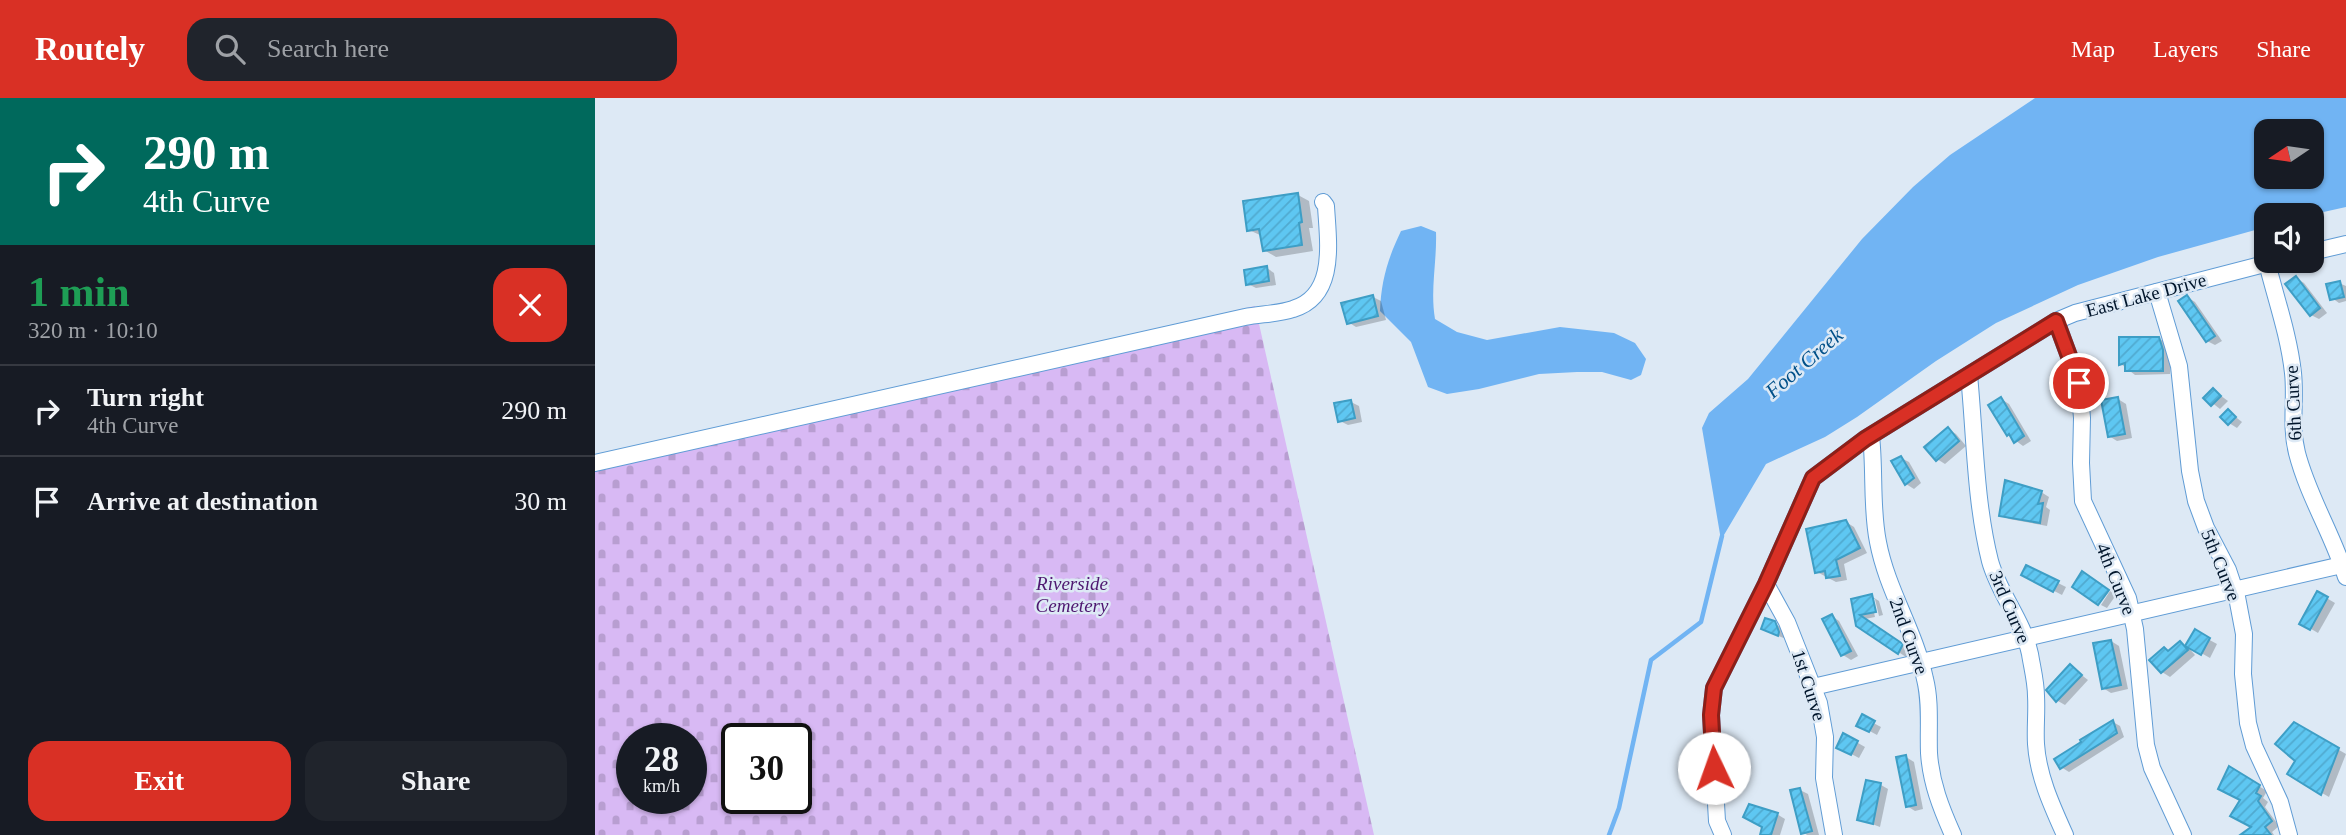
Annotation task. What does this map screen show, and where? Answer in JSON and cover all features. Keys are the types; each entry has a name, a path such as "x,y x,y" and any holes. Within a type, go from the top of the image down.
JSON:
{"street":[{"path":"595,463 1231,320 1294,309 1310,300 1322,288 1329,243 1326,206 1323,202"},
{"path":"2324,249 2346,244"},
{"name":"East Lake Drive","path":"1723,835 1717,821 1711,715 1714,688 1766,584 1813,478 1871,436 2056,321 2075,313 2254,267"},
{"name":"6th Curve","path":"2274,273 2294,376 2293,434 2297,453 2309,490 2345,569"},
{"name":"5th Curve","path":"2157,292 2179,366 2190,471 2196,500 2235,590 2244,634 2243,674 2248,723 2254,746 2280,802 2289,835"},
{"name":"4th Curve","path":"2056,321 2079,383 2083,501 2125,592 2135,629 2146,745 2153,768 2183,835"},
{"name":"3rd Curve","path":"1969,375 1990,561 2002,593 2025,638 2036,693 2036,745 2041,774 2065,835"},
{"name":"2nd Curve","path":"1871,436 1878,542 1885,570 1921,662 1929,696 1929,754 1933,783 1939,805 1953,835"},
{"path":"1813,687 2235,590 2345,569"},
{"name":"1st Curve","path":"1766,584 1787,622 1819,702 1825,737 1824,778 1835,835"}],"green space":[{"name":"Riverside Cemetery","path":"1255,306 1374,835 595,835 595,456"}],"water":[{"path":"2035,98 2346,98 2346,207 2324,212 2324,203 2254,203 2254,230 2158,257 2078,285 1996,323 1825,437 1766,464 1721,540 1702,428 1709,413 1748,379 1862,239 1913,187 1950,155"},
{"path":"1421,226 1436,232 1433,297 1435,319 1457,332 1487,340 1560,327 1614,333 1635,343 1646,359 1641,375 1631,380 1602,372 1539,374 1447,394 1428,387 1411,342 1380,311 1386,270 1401,231"}],"building":[{"path":"1298,193 1302,245 1263,251 1259,229 1247,231 1243,201"},
{"path":"1267,266 1269,281 1246,285 1244,270"},
{"path":"2296,276 2320,308 2310,316 2285,284"},
{"path":"2340,281 2344,297 2330,300 2326,284"},
{"path":"1373,295 1378,316 1347,324 1341,303"},
{"path":"2187,295 2215,336 2206,342 2178,301"},
{"path":"2119,337 2159,337 2163,350 2163,371 2125,371 2125,363 2119,365"},
{"path":"2213,388 2221,396 2211,406 2203,398"},
{"path":"2001,397 2024,436 2014,443 1988,405"},
{"path":"2118,397 2125,434 2108,437 2101,400"},
{"path":"1351,400 1355,418 1338,422 1334,403"},
{"path":"2228,409 2236,417 2228,425 2220,417"},
{"path":"1948,427 1959,441 1936,461 1924,447"},
{"path":"1901,456 1914,478 1905,485 1891,461"},
{"path":"2005,480 2042,491 2038,504 2043,503 2040,523 1999,516"},
{"path":"1846,520 1860,548 1836,560 1840,576 1826,578 1825,571 1815,573 1806,529"},
{"path":"2026,565 2059,581 2053,592 2021,575"},
{"path":"2082,571 2109,590 2098,605 2072,587"},
{"path":"2317,591 2328,597 2310,630 2299,624"},
{"path":"1872,594 1876,612 1860,615 1903,644 1898,654 1856,626 1851,599"},
{"path":"1832,614 1851,651 1841,656 1822,619"},
{"path":"1765,618 1775,621 1778,636 1761,629"},
{"path":"2195,629 2210,638 2201,655 2185,646"},
{"path":"2111,640 2121,685 2102,689 2093,643"},
{"path":"2180,641 2188,650 2161,673 2149,660 2164,647 2168,651"},
{"path":"2070,664 2082,675 2056,702 2046,690"},
{"path":"1862,714 1875,721 1869,732 1856,726"},
{"path":"2113,720 2117,733 2060,769 2054,759"},
{"path":"2294,722 2339,748 2321,795 2287,774 2295,761 2275,744"},
{"path":"1843,733 1858,741 1851,755 1836,748"},
{"path":"1906,755 1916,805 1906,807 1896,757"},
{"path":"2229,766 2260,785 2256,793 2261,796 2258,801 2272,821 2265,827 2271,835 2240,835 2251,827 2230,816 2240,800 2218,789"},
{"path":"1866,780 1881,783 1873,824 1857,820"},
{"path":"1800,788 1812,831 1801,834 1790,790"},
{"path":"1749,804 1778,813 1771,835 1760,835 1762,827 1743,817"}],"waterway":[{"name":"Foot Creek","path":"1609,835 1619,808 1651,660 1701,622 1722,536"}],"route":[{"path":"1714,768 1711,715 1714,688 1766,584 1813,478 1865,439 2056,321 2079,383"}]}
